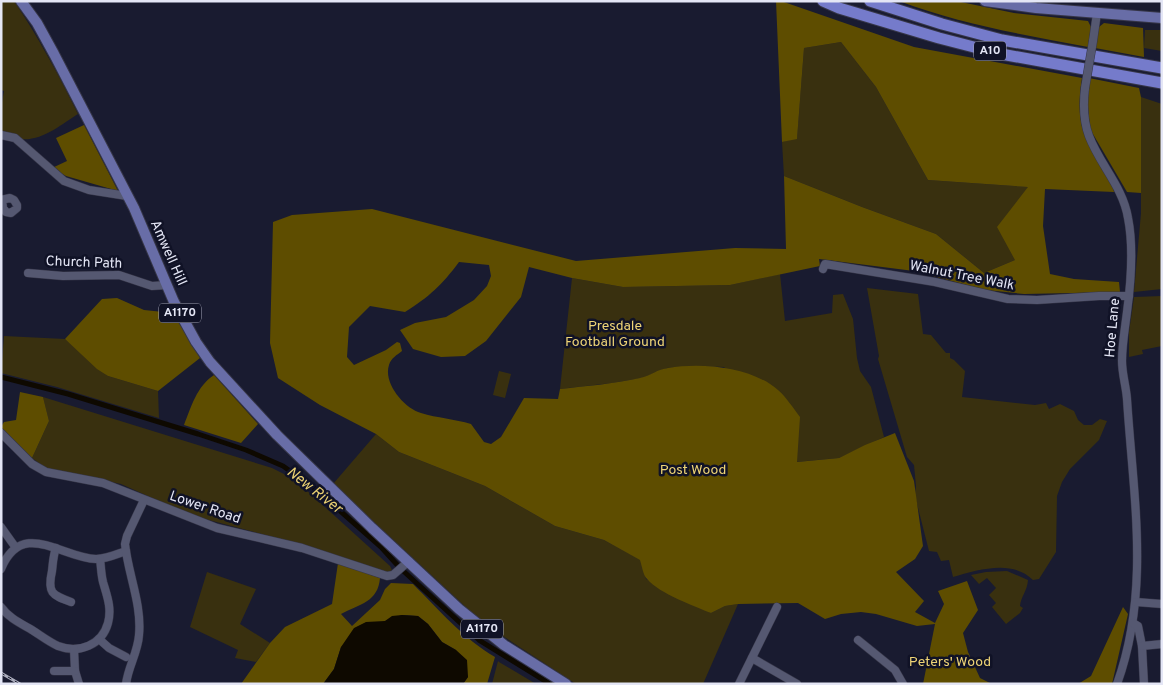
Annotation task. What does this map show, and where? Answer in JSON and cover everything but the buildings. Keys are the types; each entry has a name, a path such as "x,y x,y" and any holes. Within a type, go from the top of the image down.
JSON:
{"highway":[{"name":"A10","path":"823,1 839,8 939,38 1001,54 1161,83"},
{"name":"A10","path":"870,1 942,24 1002,40 1162,68"}],"main road":[{"name":"Amwell Hill","path":"20,1 46,38 58,60 134,208 167,285 196,342 229,384 277,435 372,528 403,566"},
{"path":"984,1 1036,8 1162,18"},
{"name":"A1170","path":"403,566 504,645 566,684"}],"street":[{"name":"Hoe Lane","path":"1097,13 1083,110 1090,137 1120,192 1127,212 1130,234 1129,296 1122,361 1136,513 1136,602 1127,654 1117,684"},
{"path":"1,135 15,138 64,181 89,190 127,196"},
{"name":"Walnut Tree Walk","path":"824,269 825,264 838,266 935,282 1008,299 1038,300 1129,296"},
{"name":"Church Path","path":"28,273 63,276 119,275 152,286 167,285"},
{"name":"Lower Road","path":"1,433 28,461 40,470 103,483 217,528 302,548 387,576 393,576 403,566"},
{"path":"126,684 140,628 134,582 126,551 126,536 144,500"},
{"path":"1,527 16,548"},
{"path":"1,569 6,558 16,548 26,544 37,544 100,559 126,551"},
{"path":"56,548 49,582 50,590 57,596 71,602"},
{"path":"1,607 15,620 52,643 65,648 87,647 99,639 107,625 109,613 109,600 102,578 100,559"},
{"path":"1136,602 1162,604"},
{"path":"740,684 777,607"},
{"path":"1133,623 1138,626 1142,646 1144,684"},
{"path":"99,639 109,648 126,657"},
{"path":"858,640 895,670 903,684"},
{"path":"1142,646 1162,644"},
{"path":"74,649 75,671 79,684"},
{"path":"752,658 798,684"},
{"path":"54,671 75,671"}],"green space":[{"path":"1,1 14,1 48,56 78,114 36,138 20,139 1,133 1,108 4,91 1,90"},
{"name":"Post Wood","path":"776,1 781,1 914,47 1082,78 1080,112 1083,131 1092,151 1110,180 1114,192 1045,189 1043,226 1050,274 1074,279 1119,282 1120,292 1024,294 986,290 914,271 819,259 820,266 730,285 623,287 572,278 529,267 521,297 486,341 465,356 441,357 413,349 400,330 415,323 446,317 474,300 487,286 491,276 489,265 459,262 435,290 405,312 370,306 349,327 347,357 354,365 386,350 397,342 400,343 402,351 391,360 388,372 396,394 408,406 421,413 471,424 484,442 491,444 501,437 524,398 558,399 560,389 620,382 681,366 711,366 741,371 767,382 778,390 800,417 797,462 839,458 895,433 914,481 923,546 915,559 896,572 924,601 915,612 935,623 944,604 938,591 967,581 978,610 963,633 968,652 980,678 992,684 923,684 935,624 917,626 876,614 861,612 841,614 825,619 798,603 738,604 725,606 711,613 668,595 647,579 640,560 604,540 555,526 485,486 399,452 376,434 320,405 278,378 270,343 273,222 292,215 372,209 576,261 735,248 786,249 784,176 936,234 984,273 1015,260 997,227 1028,187 928,180 876,87 841,42 804,48 797,139 782,142"},
{"path":"899,1 956,1 1014,13 1088,21 1091,27 1088,47 969,22"},
{"path":"1104,23 1143,28 1144,57 1095,48 1099,27"},
{"path":"1145,30 1162,30 1162,51 1144,48"},
{"path":"841,42 876,87 928,180 1029,187 1015,260 984,273 936,234 784,176 782,142 797,138 804,48"},
{"path":"1089,78 1139,88 1141,97 1141,193 1127,192 1090,129 1087,97"},
{"path":"1141,97 1162,104 1162,289 1134,292 1141,213"},
{"path":"84,125 118,191 66,176 52,168 67,161 56,138"},
{"name":"Presdale Football Ground","path":"780,274 785,321 832,313 833,295 843,294 853,319 860,371 871,387 884,437 839,458 796,462 724,367 667,368 642,378 560,389 572,278 623,287 730,285"},
{"path":"867,288 918,294 923,334 931,335 946,353 950,353 950,358 965,371 962,397 1035,405 1046,403 1049,409 1060,404 1074,411 1078,420 1084,425 1092,425 1100,419 1107,421 1099,440 1070,469 1062,482 1057,496 1056,552 1039,579 1033,580 1025,574 1005,568 984,569 953,577 949,560 941,561 937,552 929,551 915,496 914,465 907,457 878,359"},
{"path":"1162,296 1162,346 1142,350 1143,354 1129,357 1129,332 1134,297"},
{"path":"117,298 144,310 173,313 200,358 158,391 108,376 97,369 65,339 102,299"},
{"path":"4,336 65,339 108,376 158,391 159,418 57,387 1,373"},
{"path":"499,371 511,374 505,398 493,395"},
{"path":"214,375 258,424 241,443 184,425 199,391"},
{"path":"20,392 43,397 49,421 32,458 1,427 4,422 16,420"},
{"path":"43,397 272,468 304,488 390,566 392,570 387,573 307,546 190,515 121,484 46,468 32,458 49,421"},
{"path":"376,434 399,452 485,486 555,526 604,540 641,560 646,579 711,613 725,606 738,604 703,684 576,684 483,623 333,484"},
{"path":"338,563 380,578 379,586 372,597 361,605 341,614 352,626 380,600 385,589 391,583 413,584 462,633 495,657 487,684 463,684 468,677 456,650 442,642 428,624 418,616 402,615 385,621 341,647 334,669 323,684 241,684 270,643 285,627 332,604"},
{"path":"1007,571 1028,580 1020,606 1023,608 1020,613 1006,624 992,607 996,603 989,595 996,588 987,578 979,584 971,575"},
{"path":"207,572 256,589 240,624 270,643 256,662 235,658 238,650 190,627"},
{"path":"1123,607 1128,614 1112,684 1078,684 1091,676"},
{"path":"499,662 536,684 492,684"}],"shaded area":[{"path":"392,616 418,616 428,624 442,642 456,650 467,660 468,677 463,684 323,684 334,669 341,647 354,628 366,622 385,621"}],"waterway":[{"name":"New River","path":"1,377 68,394 198,434 246,450 283,466 314,488 381,547 400,568 479,640 550,684"}],"railway":[{"path":"1,673 20,684"}],"park label":[{"name":"Peters' Wood","path":"950,662"}]}
